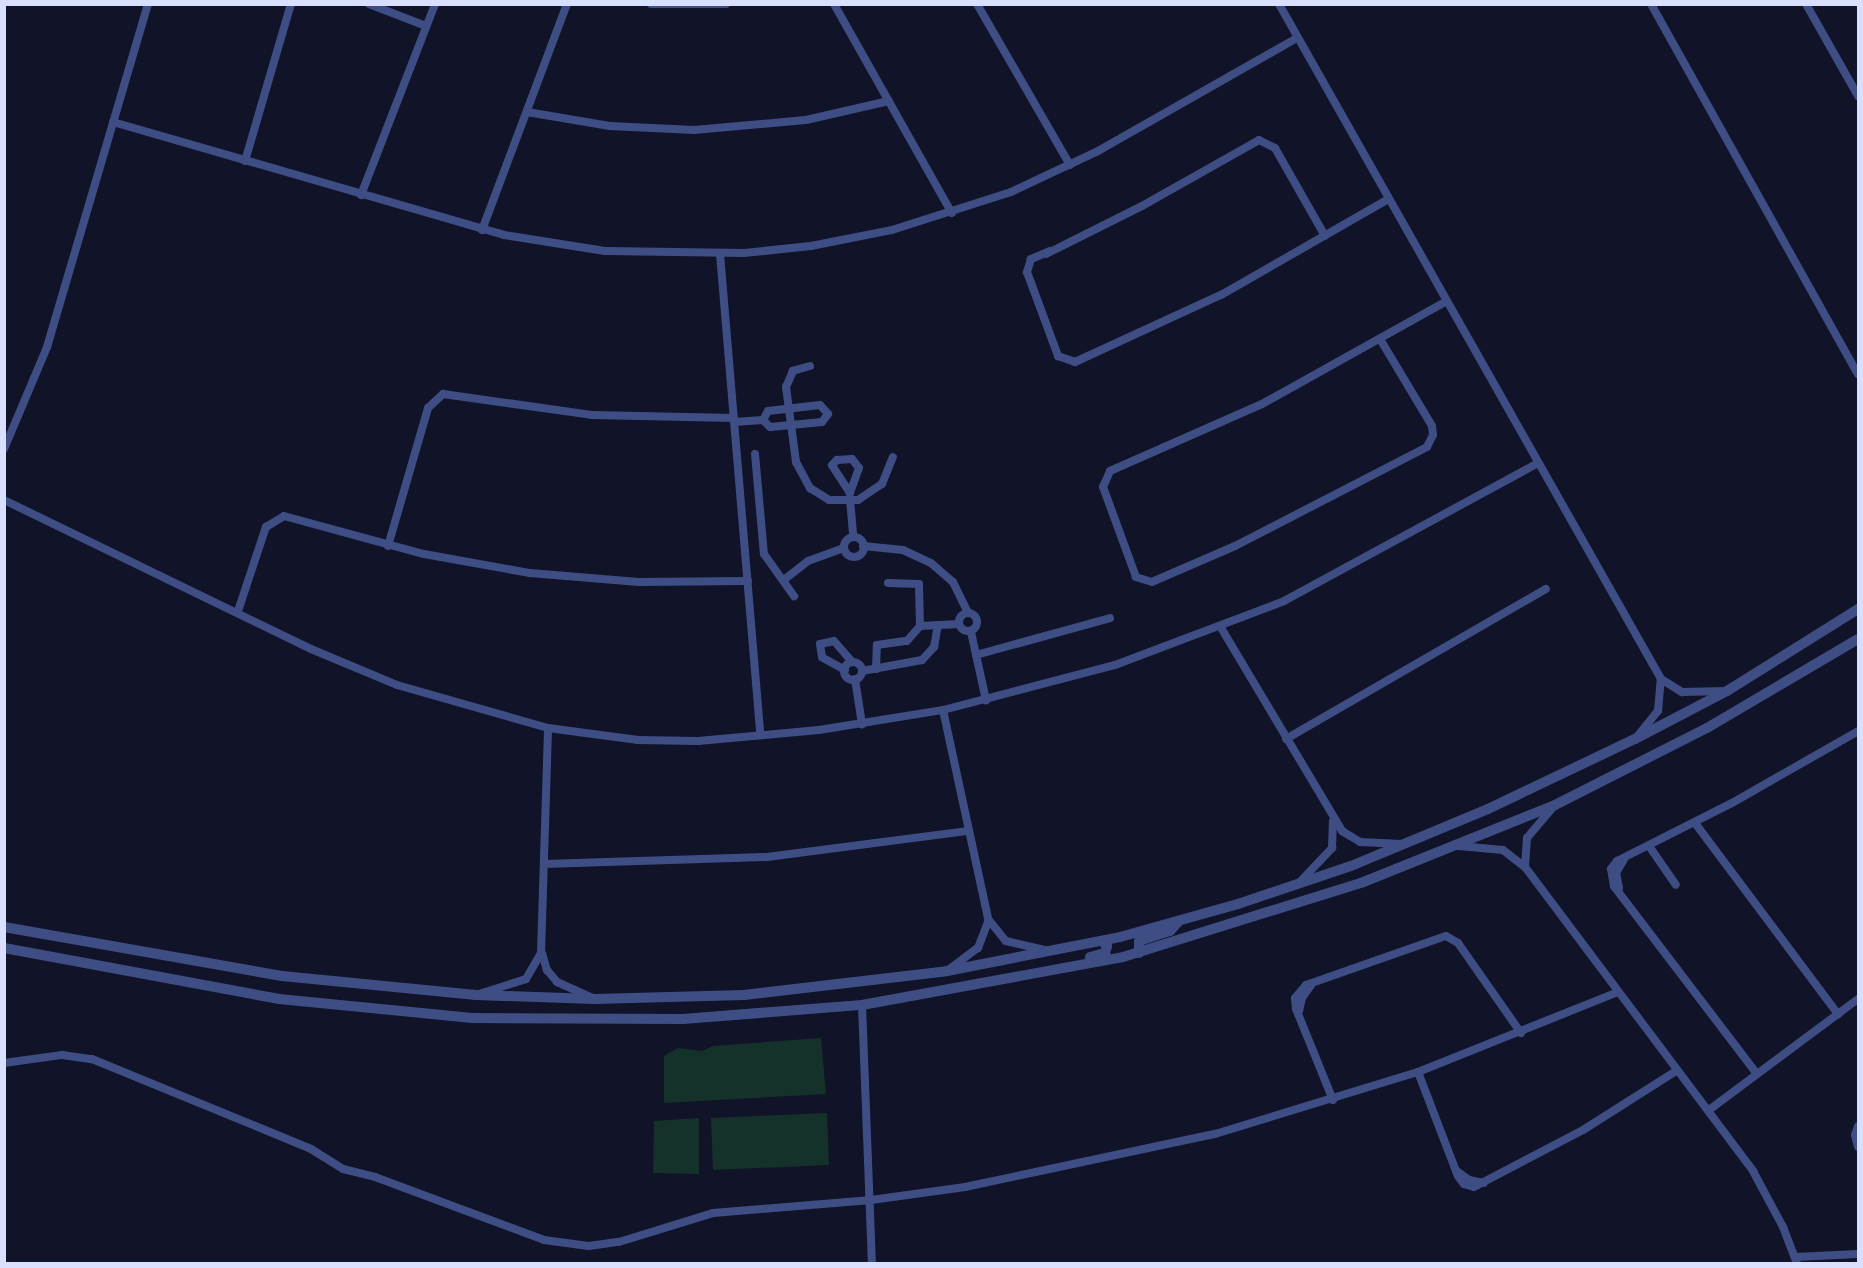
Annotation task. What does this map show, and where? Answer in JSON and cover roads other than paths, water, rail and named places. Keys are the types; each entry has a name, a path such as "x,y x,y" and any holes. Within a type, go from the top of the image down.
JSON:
{"street":[{"path":"4,449 40,367 148,4"},
{"path":"369,4 426,26"},
{"path":"361,195 435,4"},
{"path":"482,230 567,4"},
{"path":"651,4 726,4"},
{"path":"834,4 952,213"},
{"path":"977,4 1070,165"},
{"path":"1279,4 1536,464 1661,679 1668,686 1689,694 1727,691"},
{"path":"1651,4 1858,374"},
{"path":"1806,4 1858,96"},
{"path":"245,161 291,5"},
{"path":"113,122 482,230 587,249 720,254 812,246 952,213 1070,165 1298,38"},
{"path":"526,112 610,126 694,130 806,120 889,101"},
{"path":"1325,236 1272,144 1263,140 1243,148 1142,207 1050,251 1034,265 1032,286 1053,340 1068,357 1089,357 1191,310 1325,236 1387,200"},
{"path":"720,254 760,735"},
{"path":"1380,339 1427,419 1427,438 1414,453 1274,528 1166,576 1144,582 1136,577 1108,502 1104,478 1110,471 1245,412 1445,302"},
{"path":"810,366 797,369 788,378 788,408 796,462 805,483 822,497 850,497 877,489 890,471 893,457"},
{"path":"388,546 428,408 443,394 592,415 763,420 770,427 822,422 827,411 820,405 788,408 768,411 763,420"},
{"path":"755,454 763,548 769,562 785,579 794,596"},
{"path":"4,500 238,611 310,649 397,685 548,728 668,741 760,735 862,724 943,710 1114,665 1220,626 1324,581 1536,464"},
{"path":"850,497 853,537 863,546 903,550 931,563 953,582 968,613 978,623 971,632"},
{"path":"238,611 266,527 275,518 289,517 388,546 468,563 566,577 657,583 748,581"},
{"path":"844,548 846,541 853,537"},
{"path":"844,548 855,557 863,546"},
{"path":"785,579 808,561 844,548"},
{"path":"876,669 877,645 907,641 920,626 919,584 888,583"},
{"path":"1286,739 1546,590"},
{"path":"4,927 282,976 476,995 595,999 793,991 947,971 1052,952 1179,921 1297,886 1405,844 1635,739 1727,691 1858,609"},
{"path":"959,624 960,618 968,613"},
{"path":"976,655 1110,618"},
{"path":"920,626 959,624 971,632 986,699"},
{"path":"855,679 862,671 922,660 934,647 938,625"},
{"path":"1220,626 1332,818 1355,841 1405,844"},
{"path":"4,948 279,999 472,1018 670,1020 862,1005 1066,969 1139,953 1306,902 1459,846 1555,805 1707,728 1858,639"},
{"path":"862,671 860,665 852,662 834,641 820,644 822,657 845,670 855,679 862,724"},
{"path":"845,670 852,662"},
{"path":"1635,739 1658,711 1663,692 1661,679"},
{"path":"943,710 988,919 1006,941 1052,952"},
{"path":"548,728 542,953 547,970 557,982 595,999"},
{"path":"1757,1074 1622,894 1616,873 1626,857 1695,823 1858,731"},
{"path":"1525,867 1527,837 1555,805"},
{"path":"1297,886 1332,848 1335,833 1332,818"},
{"path":"1695,823 1838,1014"},
{"path":"544,864 755,858 968,831"},
{"path":"1459,846 1503,850 1525,867 1676,1071 1709,1110 1769,1198 1796,1260 1858,1254"},
{"path":"1649,846 1676,885"},
{"path":"947,971 982,943 988,919"},
{"path":"1139,953 1139,941 1170,931 1179,921"},
{"path":"1333,1100 1300,1017 1295,998 1301,988 1315,982 1429,942 1450,938 1462,951 1521,1033"},
{"path":"1066,969 1075,962 1105,952 1107,946 1102,940"},
{"path":"476,995 526,979 542,953"},
{"path":"4,1063 62,1055 92,1059 311,1149 343,1169 375,1177 559,1244 612,1244 725,1211 871,1200 1058,1170 1215,1134 1333,1100 1418,1072 1521,1033 1618,992"},
{"path":"1709,1110 1858,999"},
{"path":"862,1005 872,1263"},
{"path":"1418,1072 1455,1168 1464,1184 1474,1187 1487,1183 1583,1130 1676,1071"},
{"path":"1858,1126 1855,1135 1858,1147"}]}
